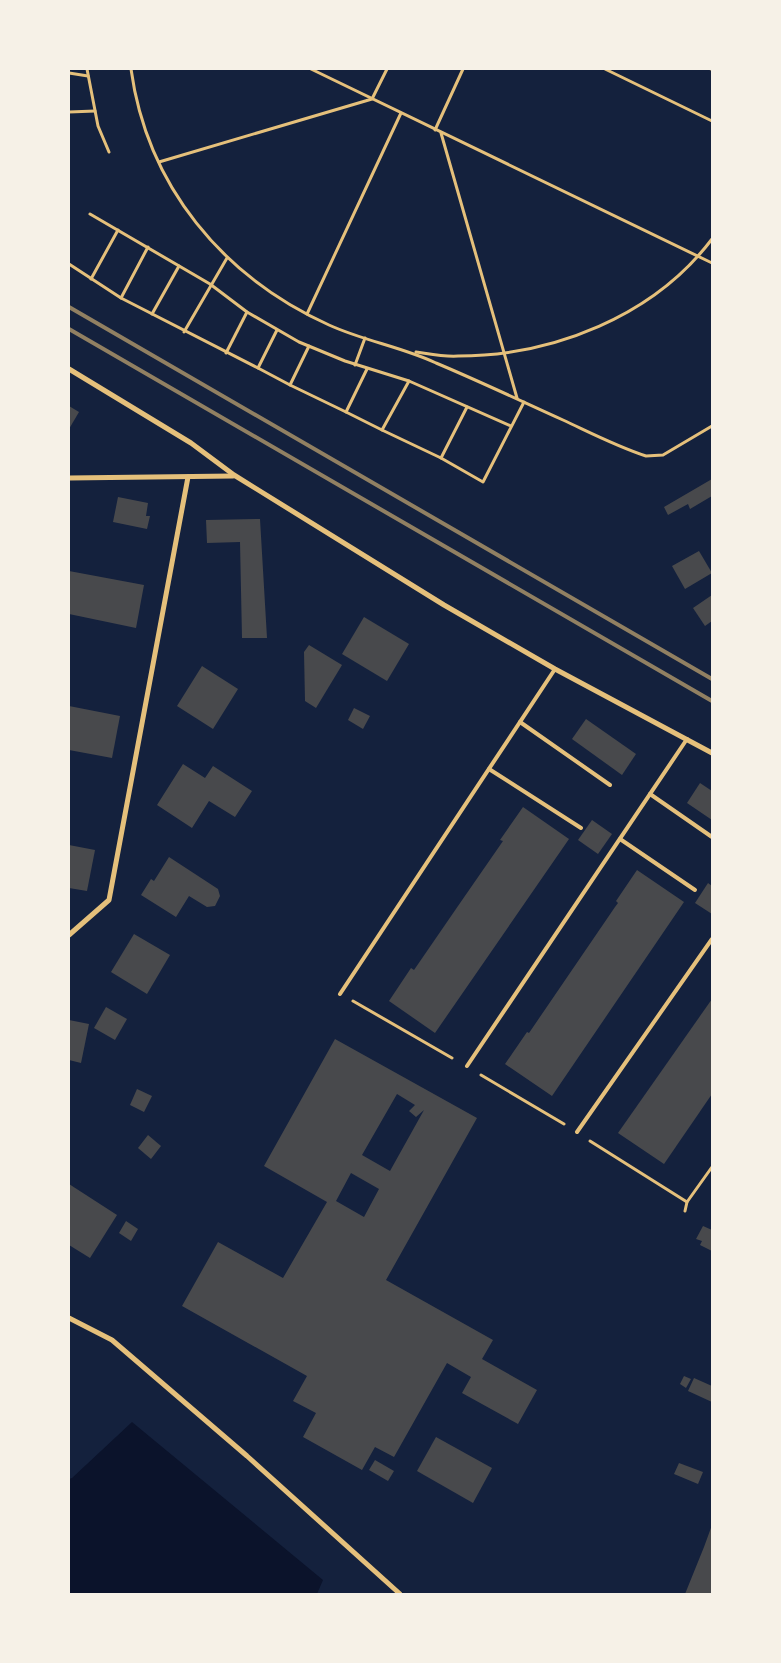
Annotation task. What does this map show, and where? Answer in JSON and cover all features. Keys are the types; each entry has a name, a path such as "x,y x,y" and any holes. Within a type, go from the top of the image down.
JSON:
{"street":[{"path":"69,369 191,443 234,476 436,600 555,669 688,738 712,753"},
{"path":"69,478 234,476"},
{"path":"69,935 109,900 188,477"},
{"path":"69,1318 112,1340 247,1456 400,1594"}],"lane":[{"path":"340,994 555,669"},
{"path":"520,722 610,785"},
{"path":"467,1066 688,738"},
{"path":"489,769 581,828"},
{"path":"650,794 712,837"},
{"path":"620,839 695,890"},
{"path":"577,1132 712,939"}],"path":[{"path":"86,69 98,126 109,152"},
{"path":"131,69 137,104 159,162 180,202 196,224 227,258 265,290 331,326 413,352 646,456 663,455 712,426"},
{"path":"311,69 712,264"},
{"path":"159,162 372,99 387,69"},
{"path":"435,130 463,69"},
{"path":"605,69 712,121"},
{"path":"69,73 88,76"},
{"path":"69,112 96,112"},
{"path":"307,314 401,114"},
{"path":"441,132 517,398"},
{"path":"90,214 210,284 247,312 276,330 355,365 409,380 511,426"},
{"path":"91,279 118,230"},
{"path":"413,352 458,356 504,353 568,338 625,314 654,297 699,257 712,239"},
{"path":"120,298 148,248"},
{"path":"184,332 210,284 227,258"},
{"path":"69,264 120,298 184,332 441,458 483,482 524,402"},
{"path":"152,314 179,266"},
{"path":"226,353 247,312"},
{"path":"258,368 276,330"},
{"path":"355,365 365,338"},
{"path":"290,385 309,346"},
{"path":"346,412 367,369"},
{"path":"382,430 409,380"},
{"path":"441,458 467,407"},
{"path":"340,994 467,1066 577,1132 687,1202"},
{"path":"685,1211 687,1202 712,1167"}],"water":[{"path":"132,1422 323,1580 317,1594 69,1594 69,1479"}],"building":[{"path":"69,406 79,412 69,429"},
{"path":"712,479 712,496 690,509 688,504 668,515 664,507"},
{"path":"118,497 148,503 146,516 150,516 147,529 113,522"},
{"path":"260,519 267,638 242,638 240,542 207,543 206,520"},
{"path":"699,551 712,573 685,589 672,566"},
{"path":"69,571 144,585 136,628 69,614"},
{"path":"712,595 712,621 705,626 693,608"},
{"path":"364,617 409,644 387,681 342,654"},
{"path":"309,645 342,665 316,708 305,701 304,652"},
{"path":"202,666 238,689 213,729 177,706"},
{"path":"69,706 120,716 112,758 69,750"},
{"path":"354,708 370,716 363,729 348,720"},
{"path":"586,719 636,754 622,775 572,739"},
{"path":"183,764 205,778 213,766 252,791 235,817 209,801 192,828 157,805"},
{"path":"700,783 712,791 712,820 687,803"},
{"path":"523,807 569,839 435,1033 389,1001 411,968 414,970 503,841 500,840"},
{"path":"592,820 612,834 598,854 578,840"},
{"path":"69,845 95,850 87,891 69,888"},
{"path":"169,857 218,889 220,896 215,906 207,907 189,896 176,917 141,895 151,879 154,881"},
{"path":"637,870 684,902 552,1096 505,1064 527,1032 529,1033 618,903 616,901"},
{"path":"708,883 712,886 712,914 695,903"},
{"path":"134,934 170,955 147,994 111,972"},
{"path":"712,999 712,1094 664,1164 618,1133"},
{"path":"106,1007 127,1019 115,1040 94,1028"},
{"path":"69,1020 89,1024 81,1063 69,1060"},
{"path":"335,1039 477,1118 386,1280 493,1340 482,1359 537,1390 518,1424 462,1393 471,1377 447,1363 394,1457 375,1447 362,1470 303,1437 316,1413 293,1401 307,1376 182,1306 218,1242 283,1278 327,1202 264,1166","holes":["397,1094 415,1105 409,1111 416,1117 424,1110 390,1171 362,1155","351,1173 379,1189 364,1217 336,1201"]},
{"path":"137,1089 152,1096 144,1112 130,1105"},
{"path":"148,1135 161,1146 151,1159 138,1148"},
{"path":"69,1184 117,1215 90,1258 69,1245"},
{"path":"126,1221 138,1229 131,1241 119,1233"},
{"path":"703,1226 712,1230 712,1251 700,1245 702,1241 696,1239"},
{"path":"684,1376 691,1379 686,1388 680,1384"},
{"path":"694,1378 712,1386 712,1402 688,1391"},
{"path":"436,1437 492,1468 473,1503 417,1471"},
{"path":"375,1460 394,1471 388,1481 369,1470"},
{"path":"679,1463 703,1472 698,1484 674,1474"},
{"path":"712,1525 712,1594 685,1594 704,1547"}],"railway":[{"path":"69,307 712,679"},
{"path":"69,329 712,701"}]}
